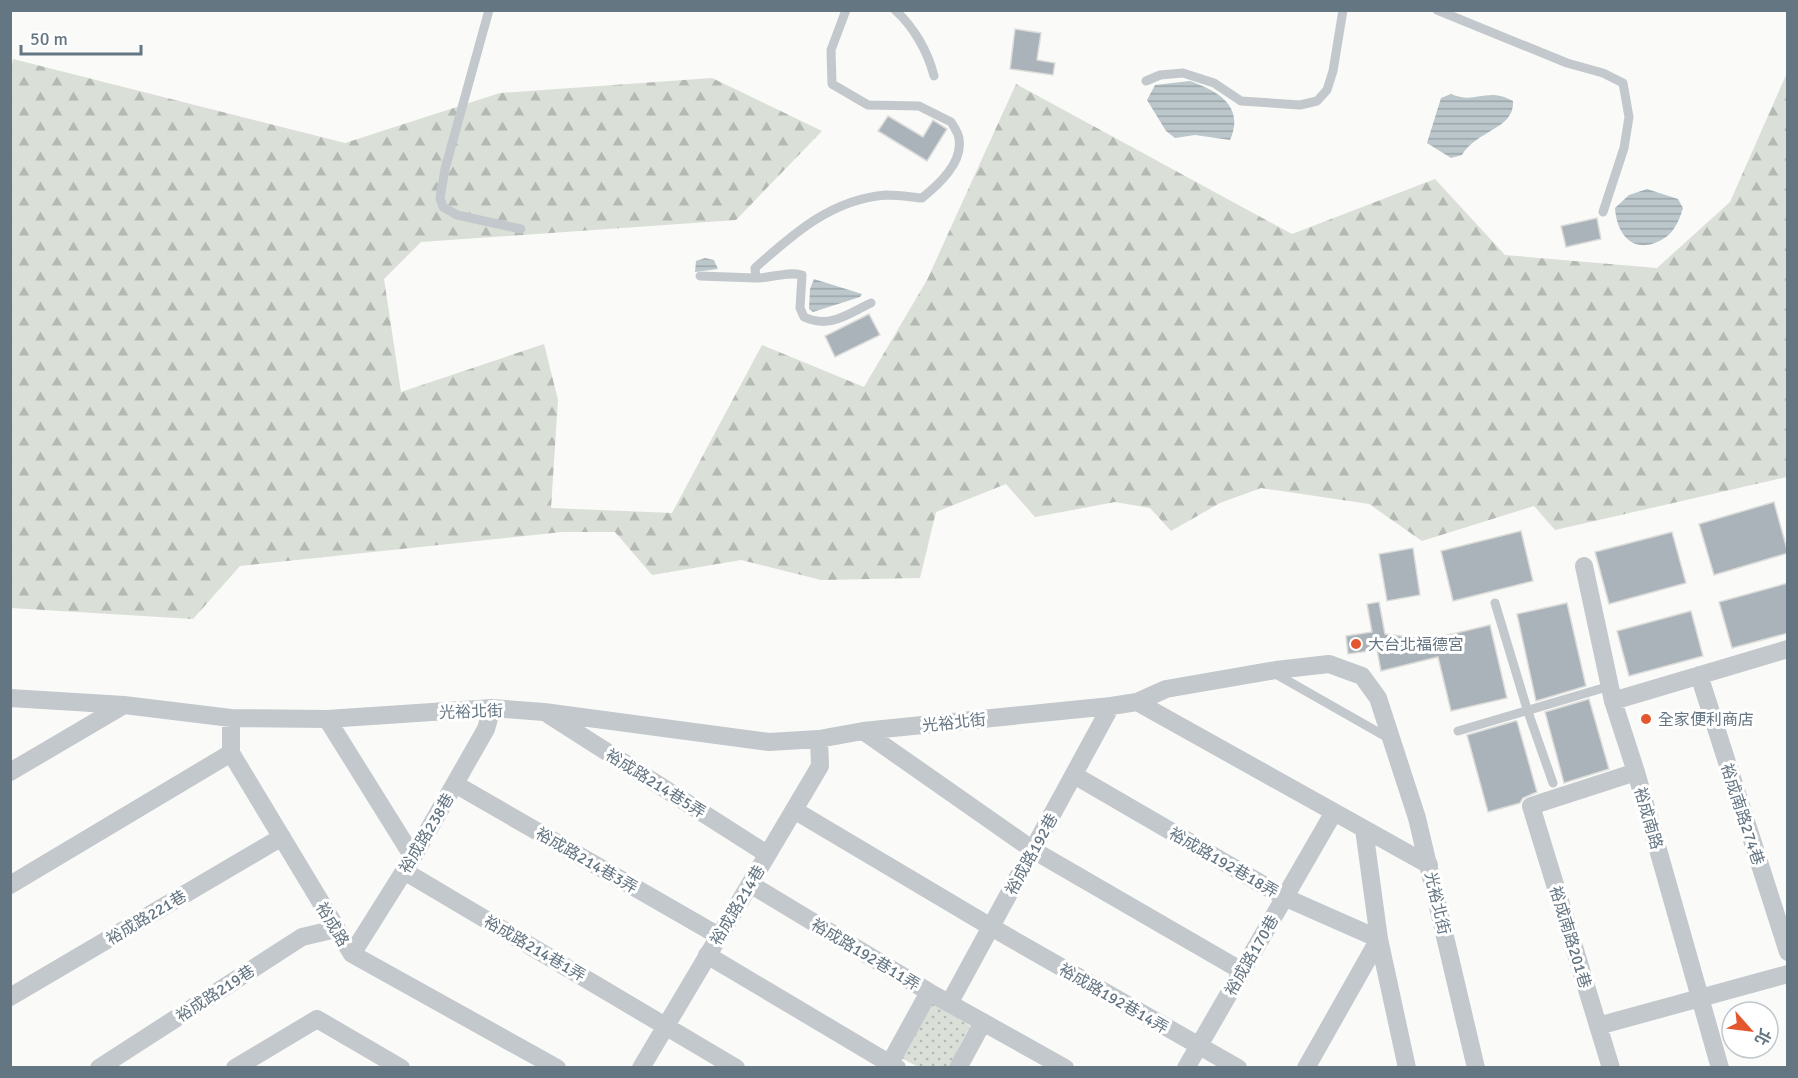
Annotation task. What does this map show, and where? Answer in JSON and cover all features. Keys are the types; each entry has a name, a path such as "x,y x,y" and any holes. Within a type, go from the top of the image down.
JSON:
{"street":[{"name":"裕成南路","path":"1584,566 1612,693 1720,1068"},
{"path":"1612,693 1699,675 1788,649"},
{"path":"1137,702 1166,689 1271,671 1329,664 1362,676 1378,698 1429,865"},
{"name":"裕成南路274巷","path":"1699,675 1788,952"},
{"name":"光裕北街","path":"10,698 124,705 231,718 327,719 492,708 544,712 769,742 819,740 863,731 1137,702 1429,865 1476,1068"},
{"path":"10,772 124,705"},
{"name":"裕成路192巷","path":"950,1002 1111,706"},
{"name":"裕成路238巷","path":"352,954 455,784 486,729 492,708"},
{"name":"裕成路214巷5弄","path":"544,712 767,854"},
{"path":"10,885 231,753 231,718"},
{"path":"327,719 408,864"},
{"path":"863,731 1033,850 1242,971"},
{"name":"裕成路214巷","path":"641,1068 820,766 819,740"},
{"name":"裕成路","path":"231,753 352,954 557,1068"},
{"name":"裕成南路201巷","path":"1611,1068 1531,806 1636,772"},
{"name":"裕成路192巷18弄","path":"1074,775 1284,897 1379,939"},
{"name":"裕成路214巷3弄","path":"455,784 719,936"},
{"name":"裕成路192巷14弄","path":"794,810 991,927 1238,1068"},
{"name":"裕成路170巷","path":"1186,1068 1334,812"},
{"path":"1364,829 1379,939 1407,1068"},
{"name":"裕成路221巷","path":"10,997 282,837"},
{"name":"裕成路214巷1弄","path":"408,864 736,1068"},
{"name":"裕成路192巷11弄","path":"750,884 929,992 1065,1068"},
{"name":"裕成路219巷","path":"99,1068 302,938 336,929"},
{"path":"1306,1068 1379,939"},
{"path":"707,955 894,1065 929,992"},
{"path":"1598,1026 1788,974"},
{"path":"235,1068 317,1020 401,1068"},
{"path":"958,1068 983,1022"}],"lane":[{"path":"489,10 445,169 440,198 444,207 457,215 521,229"},
{"path":"756,278 755,268 816,218 838,208 885,195 922,198 942,182 953,165 960,140 951,122 919,106 868,105 832,84 831,50 846,10"},
{"path":"896,10 919,39 934,76"},
{"path":"1146,81 1160,75 1183,73 1214,83 1241,101 1300,105 1317,101 1328,90 1334,71 1342,10"},
{"path":"1437,10 1567,63 1603,73 1623,83 1629,117 1624,148 1603,212"},
{"path":"700,276 772,278 789,272 802,275 800,308 804,317 814,322 827,323 871,303"},
{"path":"1496,603 1527,710 1553,783"},
{"path":"1271,671 1392,740"},
{"path":"1458,731 1527,710 1612,693"}],"green space":[{"path":"13,59 345,143 500,93 712,78 822,131 736,220 421,242 384,279 401,392 544,344 558,400 551,508 672,513 762,345 864,387 927,280 1016,84 1292,234 1435,179 1505,255 1657,268 1730,202 1787,73 1787,477 1555,530 1534,506 1422,541 1369,504 1261,488 1220,503 1171,531 1150,508 1115,502 1035,517 1006,484 936,512 920,578 821,580 741,560 652,575 615,532 562,532 240,566 193,619 11,608 10,74"},
{"path":"930,1001 970,1026 949,1067 918,1067 898,1056"}],"shaded area":[{"path":"1190,81 1219,95 1231,109 1234,128 1230,140 1195,135 1175,138 1166,131 1147,100 1155,85"},
{"path":"1451,94 1467,98 1495,95 1513,101 1512,110 1502,124 1477,140 1462,155 1451,158 1427,143 1441,98"},
{"path":"1647,189 1678,199 1683,208 1677,224 1666,237 1656,243 1638,245 1624,236 1615,208 1629,195"},
{"path":"705,258 714,260 718,269 695,272 696,261"},
{"path":"814,279 862,294 860,297 813,312 809,309 810,289"}],"building":[{"path":"1015,29 1041,33 1037,60 1055,63 1053,75 1010,69"},
{"path":"888,116 923,137 933,120 947,129 927,161 878,131"},
{"path":"1597,218 1601,239 1566,247 1561,226"},
{"path":"869,314 880,335 835,357 825,336"},
{"path":"1774,502 1788,553 1714,575 1699,524"},
{"path":"1521,531 1533,581 1453,601 1441,551"},
{"path":"1672,532 1686,583 1609,604 1595,552"},
{"path":"1413,548 1420,595 1387,601 1379,554"},
{"path":"1788,583 1788,633 1732,648 1719,602"},
{"path":"1379,602 1385,634 1417,638 1419,642 1490,625 1507,698 1451,711 1438,657 1381,671 1377,650 1348,654 1346,636 1372,632 1367,604"},
{"path":"1567,603 1586,686 1536,701 1517,614"},
{"path":"1691,611 1703,656 1629,676 1617,631"},
{"path":"1589,699 1609,769 1564,783 1545,712"},
{"path":"1517,721 1537,792 1523,798 1520,803 1488,812 1467,735"}],"place":[{"name":"大台北福德宮","path":"1356,644"},
{"name":"全家便利商店","path":"1646,719"}]}
